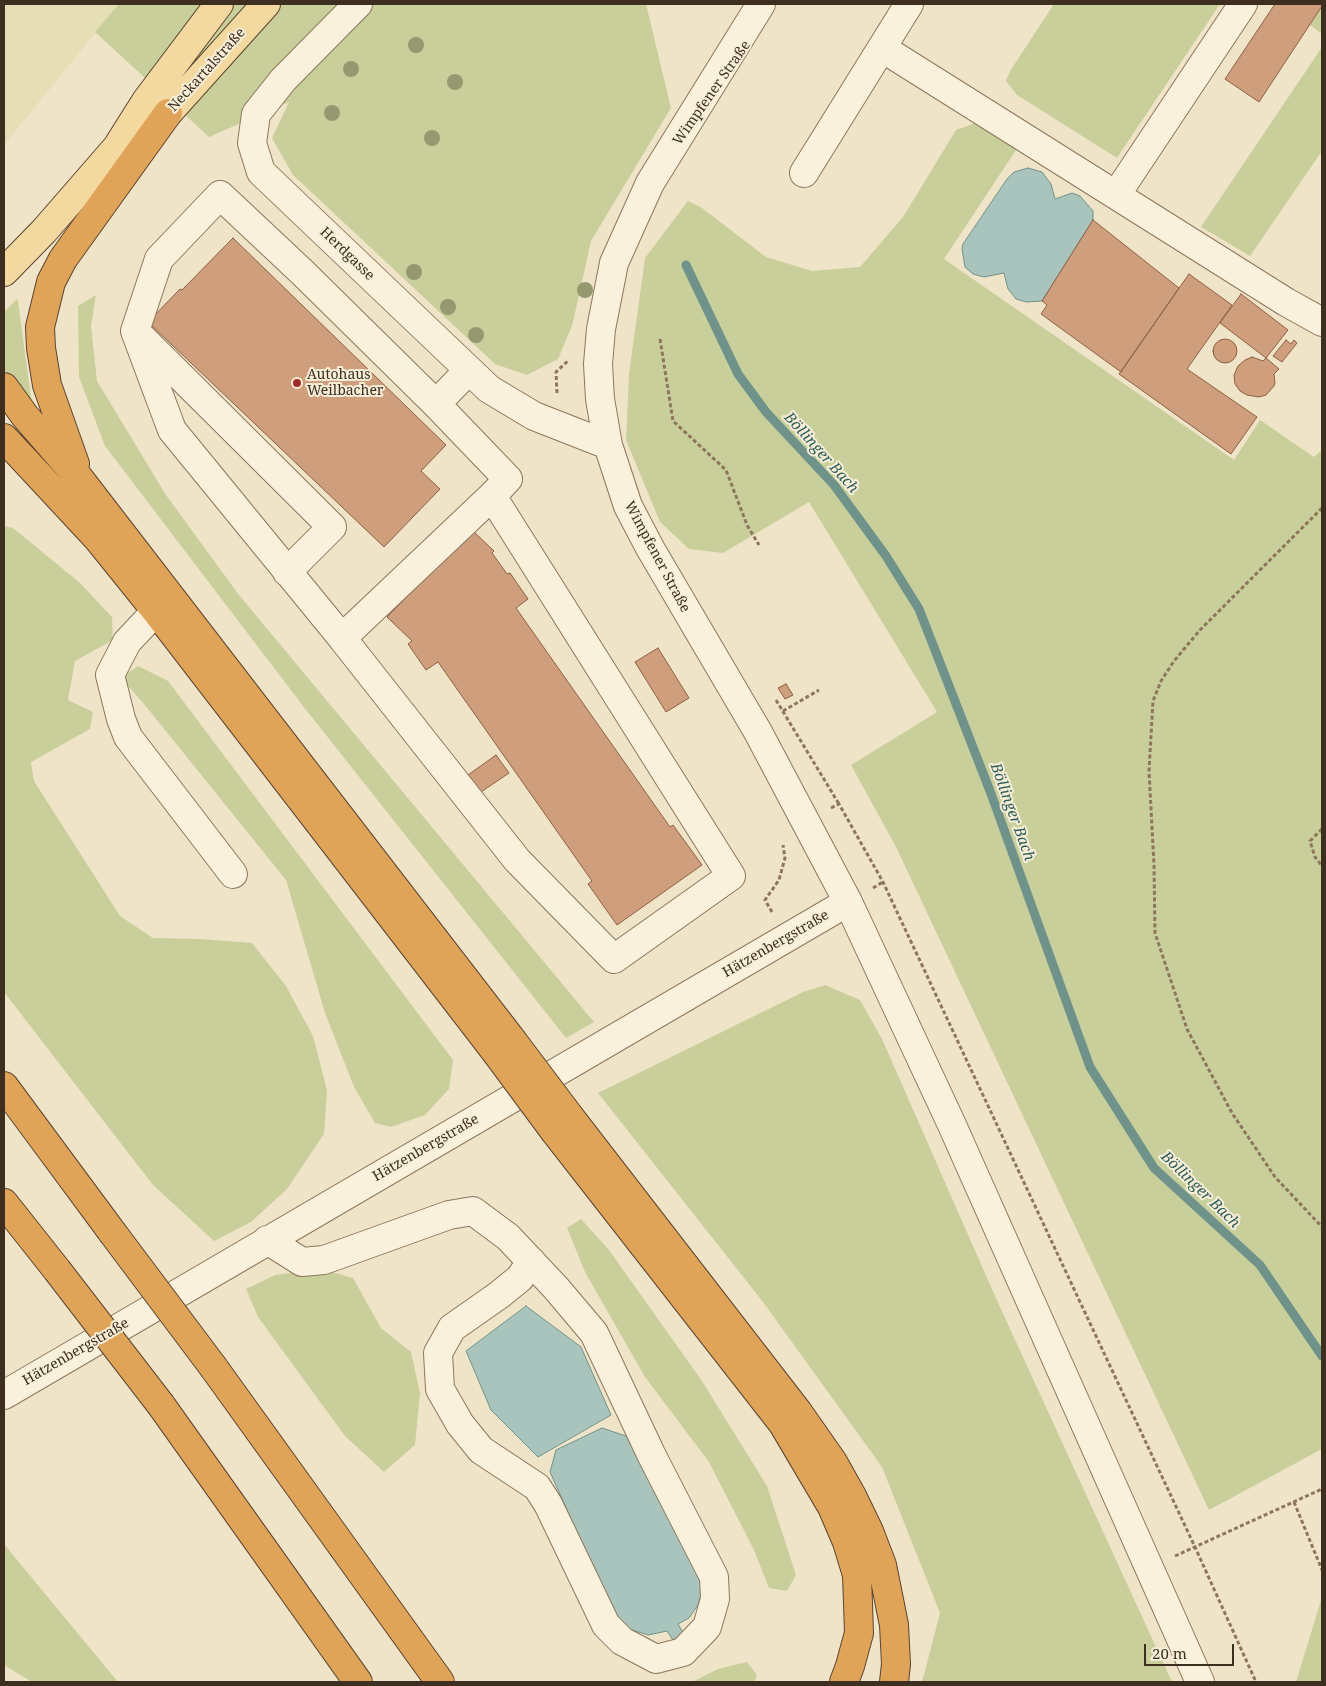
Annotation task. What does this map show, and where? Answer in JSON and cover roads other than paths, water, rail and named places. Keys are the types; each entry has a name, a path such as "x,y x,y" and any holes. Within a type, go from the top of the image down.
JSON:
{"highway":[{"path":"79,478 47,385 40,328 44,309 51,282 63,259 168,113"},
{"path":"4,388 25,416 79,478 563,1125 783,1424 832,1507 847,1542 857,1575 859,1633 844,1682"},
{"path":"4,438 98,539 503,1045"},
{"path":"4,468 33,469"},
{"path":"4,1086 214,1368 440,1682"},
{"path":"563,1125 798,1412 833,1462 865,1522 882,1565 894,1625 896,1664 894,1682"},
{"path":"4,1203 161,1405 358,1682"},
{"path":"318,1625 338,1682"},
{"path":"424,1660 454,1682"}],"main road":[{"name":"Neckartalstraße","path":"4,272 44,231 117,147 146,101 219,4"},
{"name":"Neckartalstraße","path":"117,147 168,113 266,4"}],"street":[{"name":"Herdgasse","path":"358,4 283,80 256,114 252,144 261,172 489,389 534,416 608,445"},
{"name":"Wimpfener Straße","path":"761,4 650,183 614,263 601,329 598,364 600,399 608,445 628,506 650,548 758,732 848,902 948,1117 1200,1682"},
{"name":"Wimpfener Straße","path":"650,183 774,4"},
{"path":"804,173 909,4"},
{"path":"1116,195 1243,4"},
{"path":"882,48 1286,302 1322,322"},
{"path":"342,638 492,496 508,478 302,272 220,195 160,259 134,331 172,430 342,638 517,860 614,959 731,876 492,496"},
{"path":"134,331 332,527 287,572"},
{"path":"436,404 469,370"},
{"path":"156,611 127,642 110,675 121,719 128,737 233,874"},
{"name":"Hätzenbergstraße","path":"4,1395 848,902"},
{"path":"267,1240 302,1262 324,1260 449,1215 473,1211 508,1237 531,1261 594,1333 651,1454 714,1577 715,1599 706,1627 683,1652 656,1659 622,1641 606,1624 548,1504 537,1487 481,1450 460,1424 440,1389 438,1353 452,1328 520,1278 531,1261"}],"water":[{"path":"1028,168 1042,172 1051,184 1055,199 1072,193 1080,196 1093,211 1093,220 1042,301 1026,302 1016,299 1008,289 1004,273 984,277 973,274 965,267 962,249 963,244 1007,179 1014,172"},
{"path":"526,1306 581,1347 611,1415 538,1457 491,1410 466,1351"},
{"path":"602,1428 629,1437 702,1578 702,1591 698,1605 689,1618 678,1624 684,1634 673,1640 667,1631 648,1635 629,1629 615,1617 550,1472 556,1450"}],"waterway":[{"name":"Böllinger Bach","path":"686,265 738,374 766,412 834,485 886,556 919,609 990,791 1090,1067 1154,1168 1260,1265 1322,1356"}],"place":[{"name":"Autohaus Weilbacher","path":"297,383"}]}
